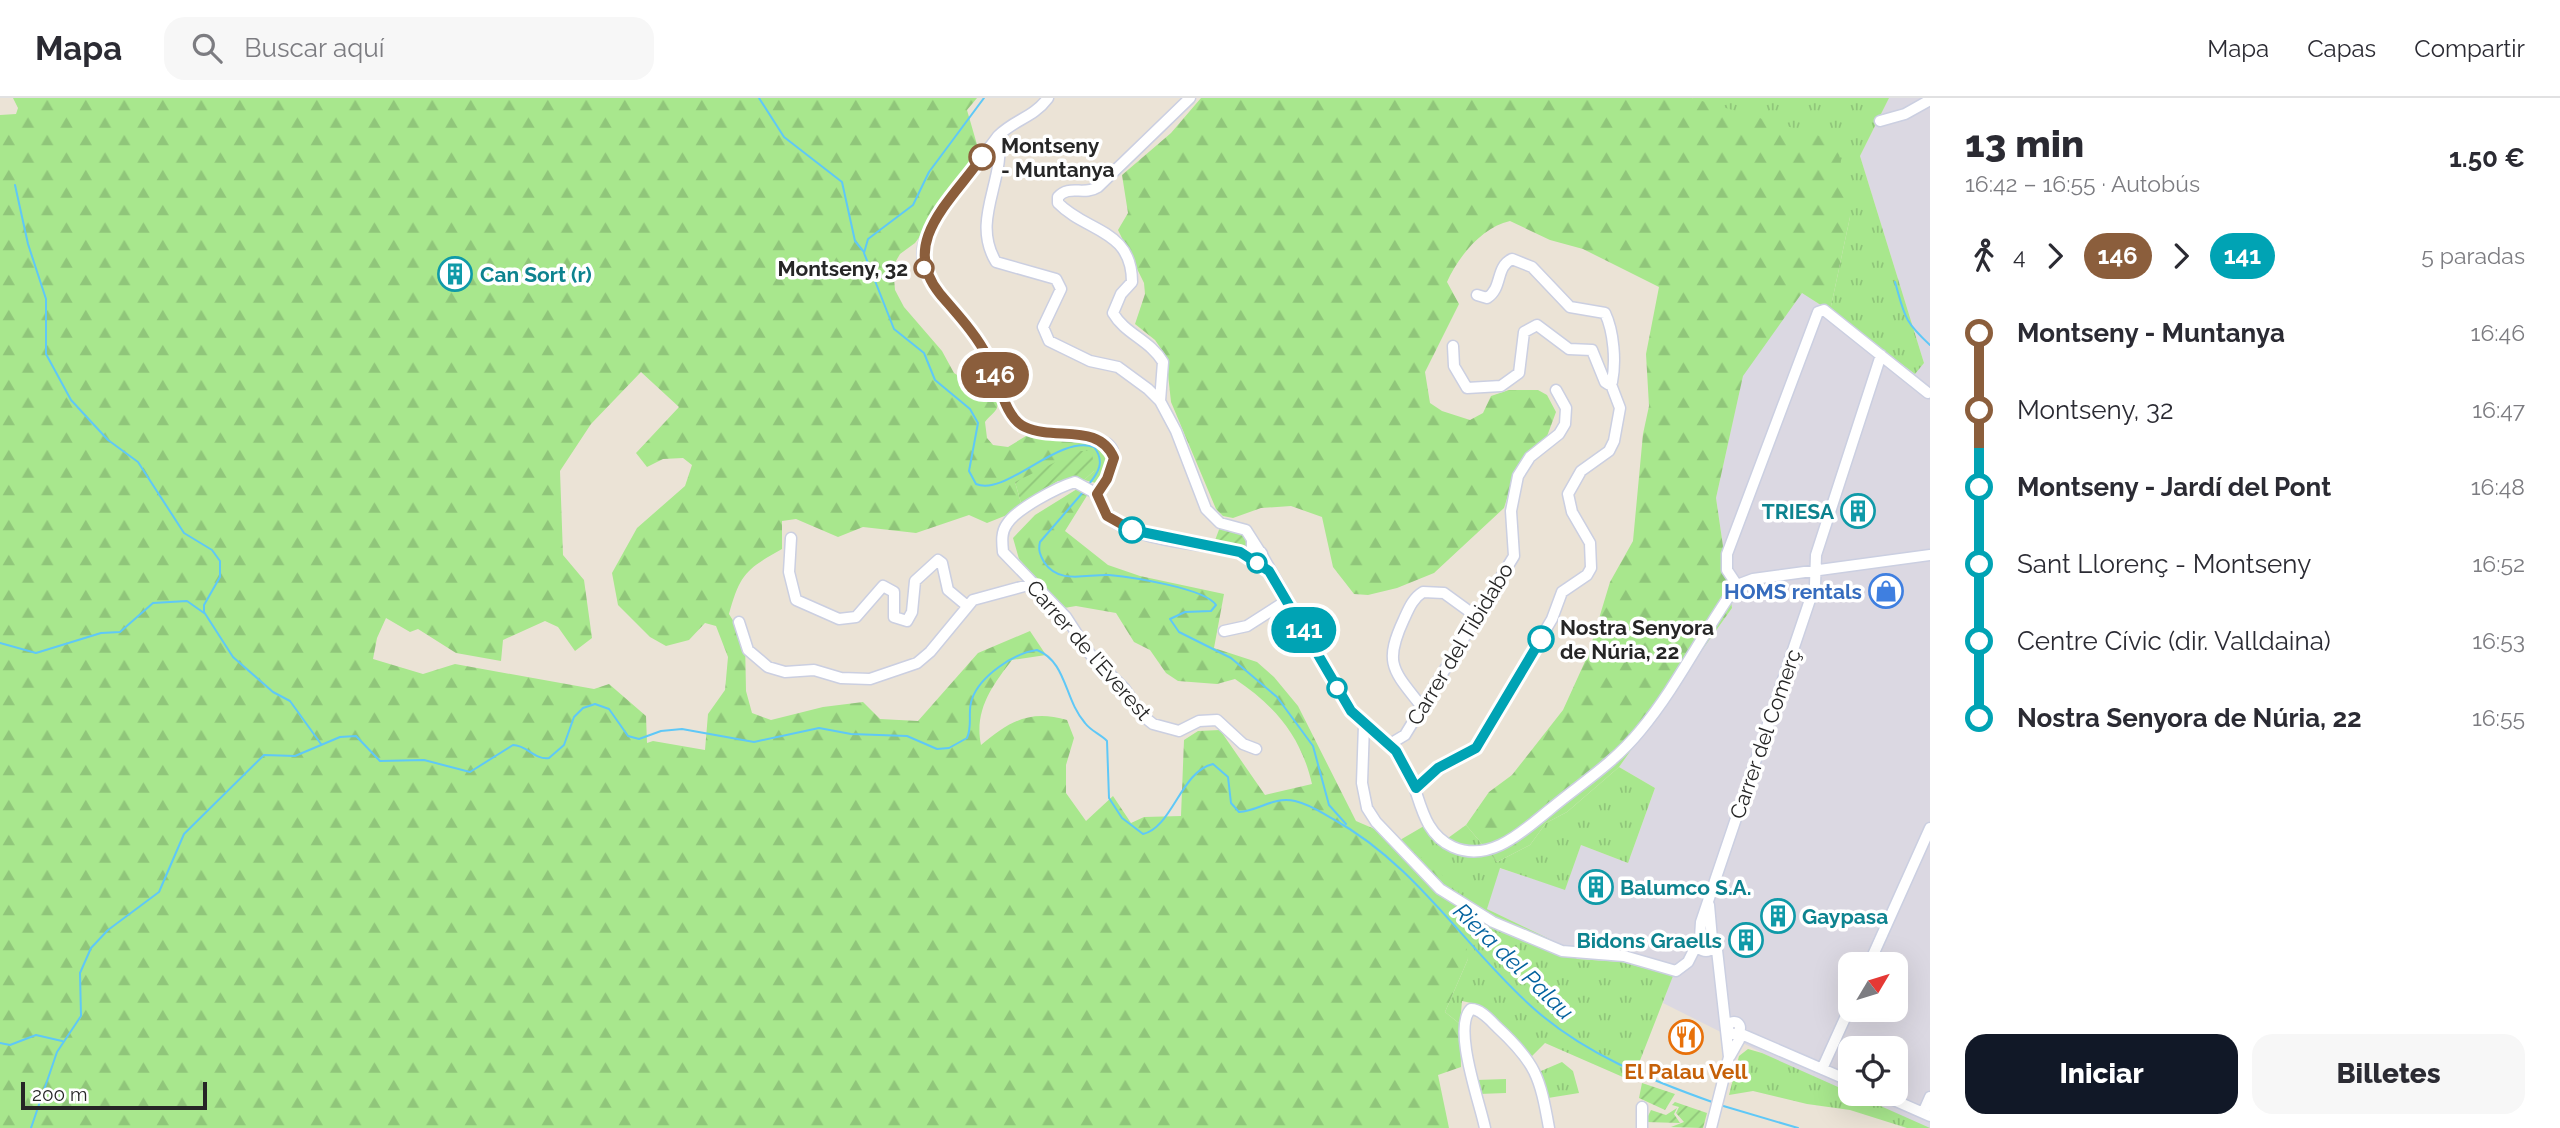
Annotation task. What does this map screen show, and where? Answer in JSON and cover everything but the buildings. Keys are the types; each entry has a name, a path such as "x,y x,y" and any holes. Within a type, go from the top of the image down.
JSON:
{"street":[{"path":"1048,98 1034,115 1010,126 998,136 931,228 925,242 923,265 936,289 984,350 1007,404 1022,426 1041,432 1098,437 1110,448 1114,458 1112,468 1097,494 1107,516 1119,526 1256,556"},
{"path":"1160,401 1163,362 1148,343 1120,325 1114,313 1121,294 1132,282 1130,263 1105,231 1064,209 1058,203 1058,197 1062,191 1090,192 1098,187 1190,98"},
{"path":"1881,121 1905,114 1930,100"},
{"path":"998,136 999,157 985,218 987,241 996,262 1056,279 1061,289 1043,327 1049,341 1090,361 1118,367 1160,401 1191,466 1206,509 1220,523 1240,526 1252,540 1256,556 1269,571 1351,711 1364,726 1390,744 1407,767 1422,813 1441,840 1454,847 1474,850 1507,842 1593,779 1641,730 1737,584 1753,579 1930,555"},
{"path":"1416,788 1438,768 1476,748 1552,619 1562,592 1587,575 1591,568 1590,543 1572,512 1568,494 1581,471 1609,451 1620,419 1618,397 1611,384 1612,351 1609,322 1605,313 1570,307 1544,277 1519,260 1506,262 1493,295 1487,298 1478,295"},
{"path":"1737,584 1727,570 1727,554 1818,312 1824,310 1928,393"},
{"path":"1453,346 1454,366 1467,388 1501,386 1519,373 1524,332 1536,325 1569,349 1592,350 1605,382 1611,384"},
{"name":"Carrer del Comerç","path":"1364,726 1362,783 1367,808 1422,872 1465,907 1562,951 1616,955 1675,971 1683,967 1705,944 1710,897 1811,597 1816,555 1881,355"},
{"name":"Carrer del Tibidabo","path":"1390,744 1405,735 1514,556 1511,511 1518,476 1530,457 1559,434 1565,425 1566,408 1556,390"},
{"name":"Carrer de l'Everest","path":"1097,494 1075,482 1042,498 1009,520 1003,533 1003,551 1066,617 1090,654 1124,688 1153,724 1179,731 1199,721 1217,720 1243,744 1256,749"},
{"path":"791,538 789,572 793,595 801,603 839,619 856,617 883,586 894,592 894,617 907,621 912,612 915,581 938,560 942,563 948,590 966,605"},
{"path":"739,622 748,650 768,667 785,671 814,670 841,678 870,679 901,669 923,657 973,600 1032,584"},
{"path":"1422,707 1401,680 1392,663 1391,650 1413,601 1423,592 1444,593 1477,617"},
{"path":"1224,631 1247,626 1286,601"},
{"path":"1874,952 1930,828"},
{"path":"1705,944 1717,961 1721,1000 1741,1033 1838,1076"},
{"path":"1485,1128 1469,1067 1465,1023 1468,1010 1471,1009 1483,1014 1528,1057 1537,1072 1549,1128"},
{"path":"1822,1069 1843,1022"},
{"path":"1711,1128 1729,1057 1741,1033"},
{"path":"1729,1057 1741,1033"},
{"path":"1908,1106 1927,1114 1930,1097"},
{"path":"1642,1107 1642,1128"}],"shaded area":[{"path":"1889,98 1930,98 1930,1128 1912,1128 1868,1106 1908,1106 1908,1036 1838,1036 1838,1091 1663,1003 1672,976 1622,962 1577,959 1568,948 1487,909 1499,868 1565,889 1581,845 1628,863 1655,788 1619,767 1732,608 1716,498 1743,375 1802,292 1914,373 1924,363 1860,156"}],"green space":[{"path":"13,98 977,98 967,110 980,155 915,243 900,254 893,266 895,290 904,307 942,351 954,373 968,382 984,375 989,381 998,404 985,422 987,438 993,445 1008,447 1026,436 1091,442 1104,449 1108,469 1096,483 1084,480 1094,471 1015,482 1021,503 1007,515 987,523 969,515 916,533 863,527 838,537 796,519 782,521 782,549 746,574 729,614 745,640 746,691 752,713 771,720 823,707 863,702 880,719 918,721 978,653 1030,631 1046,655 1012,660 986,699 980,721 981,745 1010,724 1030,717 1067,720 1074,738 1066,765 1066,793 1086,821 1113,796 1131,823 1144,817 1181,816 1184,740 1198,731 1220,730 1265,795 1312,784 1301,751 1293,737 1274,711 1249,689 1235,679 1217,684 1178,681 1166,673 1150,650 1134,642 1116,613 1076,606 1064,608 1019,559 1013,538 1035,515 1077,489 1088,494 1065,531 1108,565 1140,576 1224,594 1214,648 1257,662 1274,677 1298,706 1356,821 1400,840 1458,888 1468,959 1445,1012 1460,1024 1461,1067 1438,1075 1449,1128 0,1128 0,115 16,114 18,108","holes":["641,372 679,407 636,453 647,467 663,459 683,458 692,465 685,486 637,528 612,573 618,605 650,637 666,646 689,640 705,623 716,626 728,657 725,690 708,714 705,750 653,741 647,743 646,716 609,684 594,689 455,664 423,674 373,659 377,638 386,618 410,632 418,629 456,653 501,661 503,640 545,621 558,627 575,651 592,638 584,580 563,555 560,471 591,424"]},
{"path":"1201,98 1692,98 1837,141 1850,217 1830,311 1802,293 1743,376 1716,498 1732,608 1619,767 1567,812 1546,823 1530,845 1497,862 1466,825 1489,792 1512,775 1563,710 1588,655 1610,582 1633,541 1643,434 1649,406 1646,354 1659,287 1583,249 1550,240 1510,221 1490,230 1472,244 1447,282 1459,304 1425,372 1430,403 1442,411 1470,420 1483,413 1491,396 1509,390 1538,390 1547,395 1556,412 1546,439 1516,470 1504,508 1434,573 1397,588 1368,595 1354,594 1333,567 1322,517 1291,506 1261,508 1233,518 1223,516 1216,509 1171,402 1166,356 1155,340 1135,324 1145,294 1144,283 1118,230 1128,213 1122,175 1171,133"},
{"path":"1692,98 1889,98 1860,156 1924,363 1915,374 1830,311 1850,217"},
{"path":"1078,451 1092,451 1094,471 1084,480 1058,481 1021,503 1015,482"},
{"path":"1220,527 1239,531 1250,546 1246,550 1214,543"},
{"path":"1619,767 1655,788 1628,863 1581,845 1565,890 1500,868 1487,909 1568,948 1577,959 1622,962 1673,976 1632,1081 1545,1043 1532,1056 1476,1004 1462,1001 1460,1024 1445,1012 1468,959 1400,840 1424,826 1441,843 1466,825 1497,862 1530,845 1546,823 1567,812"},
{"path":"1748,1049 1762,1053 1838,1087 1838,1106 1881,1106 1930,1128 1907,1128 1850,1110 1807,1104 1753,1091 1729,1095 1739,1056"},
{"path":"1562,1062 1573,1071 1579,1093 1548,1098 1541,1071"},
{"path":"1506,1079 1506,1093 1479,1094 1476,1080"},
{"path":"1642,1083 1675,1094 1665,1110 1639,1098"},
{"path":"1675,1102 1707,1113 1703,1128 1671,1127 1684,1122 1676,1113 1679,1107 1672,1105"},
{"path":"1677,1108 1674,1114 1680,1123 1645,1122 1651,1110 1666,1115"}],"waterway":[{"path":"759,98 784,137 842,182 855,241 864,252"},
{"path":"984,98 929,172 913,205 868,239 864,253 894,329 924,353 935,380 970,409 978,423 969,471 976,484 988,486 1002,482 1049,456 1080,445 1094,447 1099,457 1098,471 1089,484"},
{"path":"15,185 28,244 46,299 46,354 71,400 108,440 138,462 184,533 212,550 220,561 220,577 204,605 204,612 233,657 273,692 290,701 321,744"},
{"path":"1895,282 1906,317 1930,345"},
{"path":"1084,491 1040,542 1039,548 1044,562 1057,574 1074,577 1109,575 1166,584 1198,593 1216,605 1211,611 1185,612 1170,619 1179,632 1231,658 1277,697 1313,746 1329,805 1346,824"},
{"path":"0,643 36,653 101,633 120,632 153,603 187,601 204,613"},
{"path":"31,1128 57,1052 81,1016 80,973 91,948 108,930 159,892 184,834 264,755 295,756 340,737 356,736 380,761 424,760 470,772 513,745 539,757 549,758 564,745 574,717 583,708 595,704 609,709 628,736 639,739 661,731 682,729 754,742 819,728 851,734 907,736 937,749 949,748 967,738 972,699 982,682 1008,661 1037,650 1047,656 1060,672 1085,723 1107,741 1109,798 1122,818 1143,834 1162,822 1193,777 1213,764 1228,777 1231,803 1239,812 1280,800 1310,806 1362,837 1389,859 1438,907 1507,983 1552,1024 1573,1039 1619,1064 1715,1103"},
{"path":"0,1043 10,1045 36,1035 62,1041"},
{"name":"Riera del Palau","path":"1720,1105 1798,1128"}],"bus line":[{"name":"146","path":"982,157 931,228 923,250 923,265 930,281 984,350 1007,404 1014,418 1022,426 1041,432 1098,437 1105,441 1114,458 1107,479 1097,494 1107,516 1119,526 1132,530"},
{"name":"141","path":"1132,530 1240,552 1269,571 1351,711 1364,726 1396,751 1416,788 1438,768 1476,748 1541,639"}],"place":[{"name":"Montseny - Muntanya","path":"982,157"},
{"name":"Montseny, 32","path":"924,268"},
{"name":"Can Sort (r)","path":"455,274"},
{"name":"TRIESA","path":"1858,511"},
{"name":"HOMS rentals","path":"1886,591"},
{"name":"Nostra Senyora de Núria, 22","path":"1541,639"},
{"name":"Balumco S.A.","path":"1596,887"},
{"name":"Gaypasa","path":"1778,916"},
{"name":"Bidons Graells","path":"1746,940"},
{"name":"El Palau Vell","path":"1686,1037"}]}
